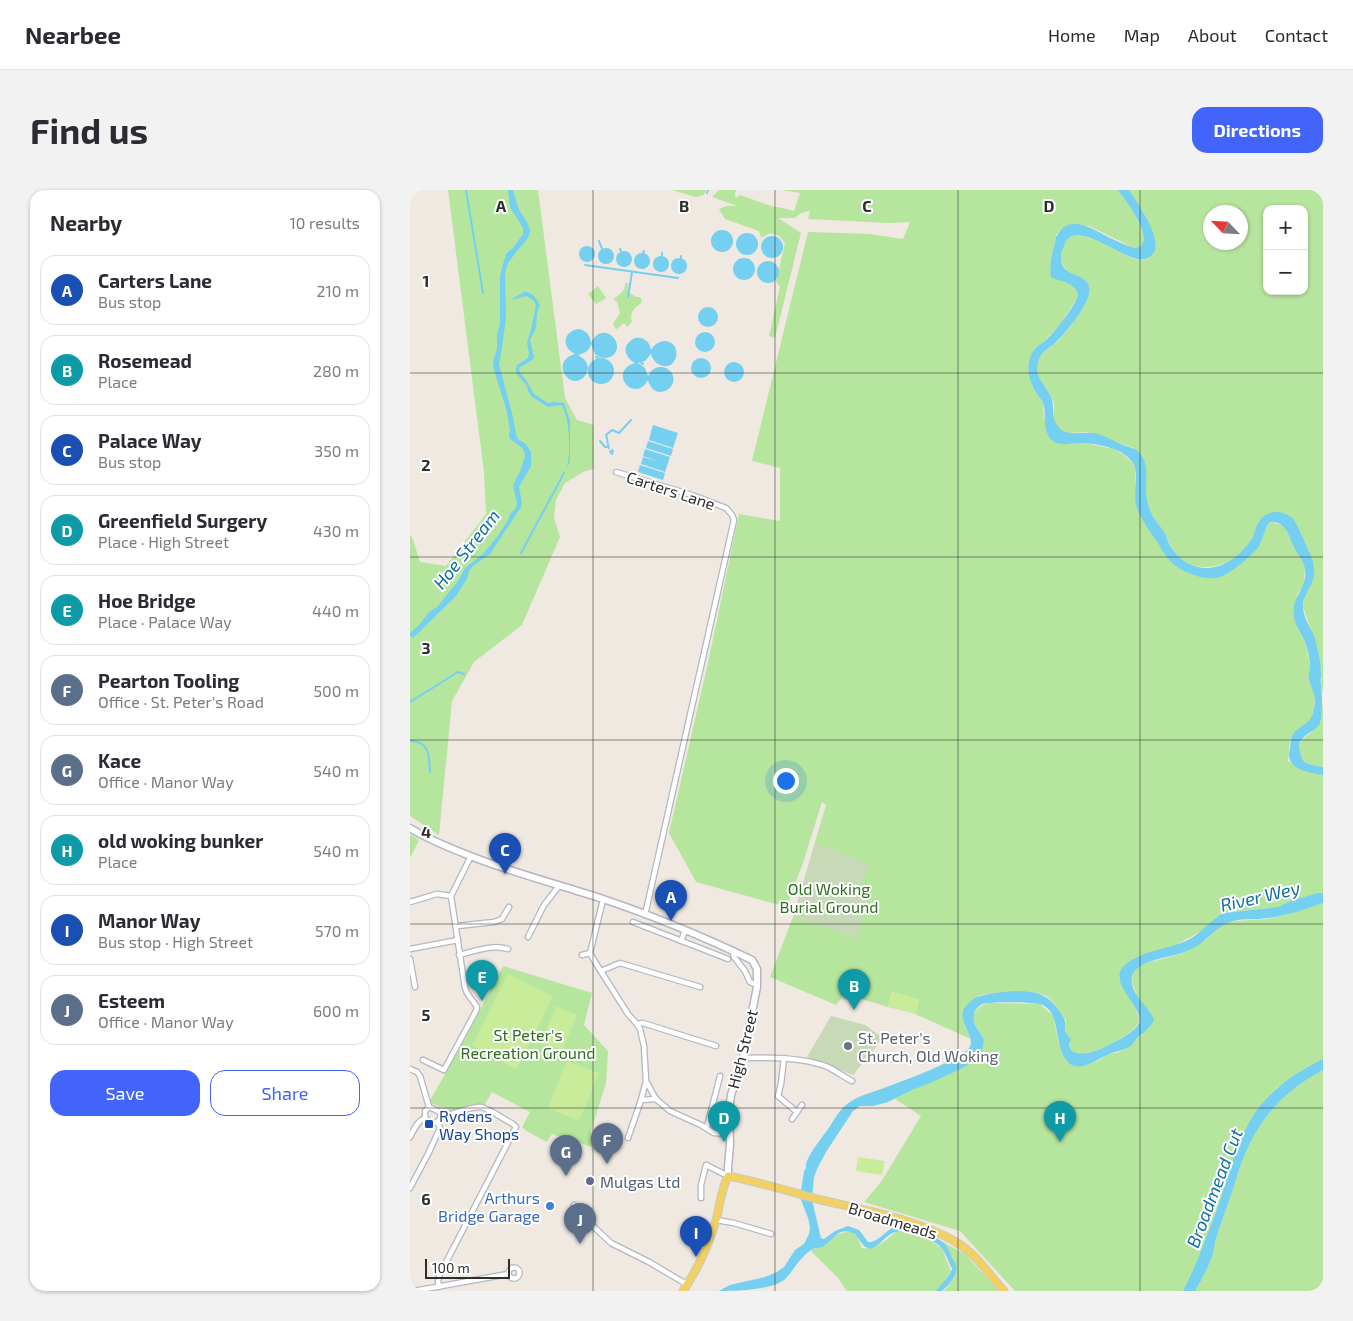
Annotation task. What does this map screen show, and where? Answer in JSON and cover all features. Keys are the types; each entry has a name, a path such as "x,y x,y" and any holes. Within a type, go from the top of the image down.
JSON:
{"main road":[{"path":"410,828 433,841 471,856 645,915 732,951"},
{"name":"High Street","path":"685,1288 707,1246 728,1176 729,1108 731,1095 743,1058 757,985 757,969 752,960 732,951"},
{"name":"Broadmeads","path":"728,1176 762,1183 820,1200 872,1211 927,1228 941,1234 970,1252 1004,1291"}],"street":[{"name":"Carters Lane","path":"616,472 692,495 726,508 734,520 645,915"},
{"path":"423,1060 444,1070 476,1011 477,1006 465,988 452,896 471,856"},
{"path":"528,936 544,905 559,886"},
{"path":"410,902 437,894 452,896"},
{"path":"603,900 590,953 628,1014 637,1024 644,1046 646,1081 628,1138"},
{"path":"457,926 494,922 502,919 509,907"},
{"path":"633,922 728,959"},
{"path":"681,940 685,931"},
{"path":"410,949 458,940"},
{"path":"459,955 501,947 508,950"},
{"path":"732,951 750,982 757,985"},
{"path":"582,955 590,953"},
{"path":"410,959 415,988"},
{"path":"601,972 620,963 700,987"},
{"path":"637,1024 642,1023 716,1046"},
{"path":"743,1058 784,1058 812,1062 829,1067 852,1081"},
{"path":"784,1058 778,1096 797,1112"},
{"path":"410,1069 417,1072 420,1076 429,1107"},
{"path":"708,1128 720,1076"},
{"path":"646,1081 656,1099 670,1111 708,1128 716,1134 730,1134"},
{"path":"641,1100 656,1099"},
{"path":"792,1119 802,1105"},
{"path":"429,1107 439,1111 441,1116"},
{"path":"425,1118 425,1111 429,1107"},
{"path":"437,1122 441,1116 481,1107 516,1127 440,1274 439,1287"},
{"path":"425,1118 432,1123 437,1122"},
{"path":"410,1138 417,1124 425,1118"},
{"path":"410,1188 439,1132 440,1128 437,1122"},
{"path":"701,1198 701,1185 706,1165 728,1176"},
{"path":"574,1206 611,1243 649,1262 685,1288"},
{"path":"716,1220 734,1223 771,1234"},
{"path":"758,1237 760,1230"},
{"path":"414,1291 508,1274"}],"green space":[{"path":"448,190 538,190 565,398 577,420 594,425 594,469 585,471 565,483 556,500 554,518 560,537 522,625 474,662 452,701 439,835 410,816 410,534 420,562 446,566 486,514 484,472"},
{"path":"672,190 706,190 704,195 696,197"},
{"path":"719,190 736,190 736,198 740,195 774,207 794,211 800,193 782,190 1118,190 1143,231 1144,239 1141,245 1134,248 1089,226 1060,230 1055,237 1050,267 1065,282 1074,287 1078,296 1061,324 1043,342 1032,385 1043,403 1044,418 1061,444 1084,443 1114,449 1132,462 1135,468 1135,496 1144,523 1198,576 1212,578 1260,544 1270,522 1282,525 1285,528 1305,566 1303,586 1297,595 1297,627 1305,641 1310,664 1309,678 1315,694 1314,710 1311,720 1293,734 1290,739 1288,761 1305,771 1323,775 1323,893 1303,897 1278,907 1223,913 1203,930 1176,945 1134,958 1119,977 1139,1020 1132,1030 1106,1046 1084,1054 1072,1051 1065,1033 1066,1020 1049,998 1035,992 1016,991 980,995 964,1023 971,1039 915,1014 919,1000 892,992 888,1007 845,994 836,1005 770,977 793,917 826,805 822,802 787,907 696,882 669,833 709,658 739,514 780,521 780,468 752,461 808,232 869,234 903,239 910,222 889,223 808,219 810,211 801,213 795,218 778,218 801,233 775,338 769,336 780,287 776,282 785,243 779,236 770,233 761,238 759,231 725,219 719,209 726,206 737,206 712,197"},
{"path":"1129,190 1323,190 1323,693 1319,653 1303,607 1305,595 1312,581 1309,550 1296,522 1259,521 1247,545 1231,560 1222,564 1204,567 1187,563 1174,551 1153,515 1134,448 1088,432 1062,432 1056,425 1054,403 1046,387 1041,382 1037,373 1037,367 1040,356 1058,341 1086,304 1087,281 1070,272 1064,266 1061,257 1064,245 1074,235 1109,245 1133,259 1146,259 1154,252 1145,215"},
{"path":"625,283 628,283 628,292 636,297 640,297 642,300 633,311 631,316 632,322 627,327 624,323 617,329 613,324 620,313 617,302 613,299 623,291"},
{"path":"598,286 606,298 596,304 588,294"},
{"path":"1323,703 1323,767 1307,764 1301,756 1299,744 1317,727"},
{"path":"410,834 419,840 410,858"},
{"name":"Old Woking Burial Ground","path":"815,843 869,864 858,894 869,897 857,938 793,917"},
{"path":"1323,903 1323,1059 1307,1067 1278,1087 1266,1099 1241,1140 1203,1248 1183,1291 1015,1291 960,1231 864,1202 881,1182 921,1116 895,1099 914,1089 984,1039 977,1028 974,1018 974,1014 981,1006 989,1003 1040,1004 1053,1016 1059,1044 1085,1065 1098,1061 1108,1054 1117,1053 1132,1045 1142,1035 1144,1005 1138,998 1132,983 1133,974 1138,967 1146,963 1181,954 1206,940 1224,924 1235,921 1278,917"},
{"name":"St Peter's Recreation Ground","path":"503,966 592,993 584,1025 608,1051 606,1083 591,1131 592,1147 552,1134 547,1142 528,1132 522,1127 530,1112 492,1092 484,1106 453,1112 429,1102"},
{"path":"508,974 553,996 517,1069 472,1046"},
{"path":"892,992 919,1000 915,1014 888,1007"},
{"path":"556,1006 577,1015 562,1051 541,1042"},
{"path":"831,1016 865,1025 883,1038 853,1075 807,1057"},
{"path":"567,1061 599,1073 579,1121 548,1108"},
{"path":"1323,1070 1323,1291 1195,1291 1212,1257 1215,1242 1245,1153 1261,1124 1282,1099"},
{"path":"858,1157 885,1161 882,1175 856,1171"},
{"path":"850,1231 857,1236 862,1248 877,1246 897,1231 920,1235 942,1248 951,1272 937,1291 847,1291 838,1278 811,1251 812,1249 819,1248 836,1235"},
{"path":"941,1241 965,1254 999,1291 944,1291 955,1277 956,1265"}],"water":[{"path":"508,190 513,190 519,210 530,230 525,242 508,263 505,273 506,318 499,364 516,434 519,440 526,444 531,452 531,466 519,487 521,507 490,554 473,566 456,596 413,638 410,633 429,612 437,607 458,581 465,568 483,554 516,508 517,503 513,486 525,456 521,447 510,439 507,412 493,362 497,349 497,334 500,324 500,277 502,268 506,254 523,234 523,228 510,207"},
{"path":"1118,190 1129,190 1138,204 1153,233 1155,250 1151,256 1139,259 1130,257 1083,236 1075,235 1068,239 1062,251 1061,261 1064,268 1087,283 1089,290 1087,300 1062,336 1040,357 1037,368 1038,375 1051,397 1054,419 1061,429 1070,433 1101,435 1135,449 1140,454 1146,466 1146,494 1151,511 1174,551 1185,562 1194,566 1211,568 1231,560 1248,544 1257,524 1266,514 1274,512 1283,513 1291,517 1295,522 1314,566 1314,576 1304,599 1303,608 1319,655 1322,699 1320,723 1299,744 1301,756 1305,762 1323,767 1323,775 1295,767 1289,757 1292,736 1311,718 1315,700 1309,679 1310,664 1308,653 1293,611 1295,601 1304,584 1305,569 1283,526 1270,522 1257,549 1235,569 1225,575 1208,578 1187,572 1175,566 1169,560 1137,509 1135,499 1135,467 1129,458 1105,446 1085,443 1056,443 1052,441 1047,433 1043,403 1029,377 1030,358 1036,348 1062,322 1078,296 1072,286 1052,278 1051,264 1056,236 1068,225 1074,224 1088,227 1134,248 1141,245 1144,239 1143,231"},
{"path":"722,230 732,237 733,241 726,251 722,252 712,245 711,241 718,231"},
{"path":"747,233 757,240 758,244 751,254 747,255 737,248 736,244 743,234"},
{"path":"772,236 782,243 783,247 776,257 772,258 762,251 761,247 768,237"},
{"path":"584,246 590,246 595,251 593,260 584,262 579,257 579,251"},
{"path":"603,248 609,248 614,253 612,262 603,264 598,259 598,253"},
{"path":"621,251 627,251 632,256 630,265 621,267 616,262 616,256"},
{"path":"639,253 645,253 650,258 648,267 639,269 634,264 634,258"},
{"path":"658,256 664,256 669,261 667,270 658,272 653,267 653,261"},
{"path":"676,258 682,258 687,263 685,272 676,274 671,269 671,263"},
{"path":"744,258 754,265 755,269 748,279 744,280 734,273 733,269 740,259"},
{"path":"768,261 778,268 779,272 772,282 768,283 758,276 757,272 764,262"},
{"path":"524,292 532,294 540,305 537,313 536,328 530,340 534,357 519,368 520,373 534,394 548,403 564,403 570,421 570,462 566,470 569,456 569,441 568,423 564,409 561,405 548,407 531,396 527,386 516,373 517,365 528,358 527,343 536,306 534,301 527,296 510,300"},
{"path":"708,307 715,310 718,317 715,324 708,327 701,324 698,317 701,310"},
{"path":"579,329 588,334 591,343 596,336 608,333 616,341 617,347 610,357 604,358 595,354 591,344 586,351 578,355 584,360 588,368 583,378 577,381 567,378 563,368 564,362 575,354 567,347 567,336 574,330"},
{"path":"705,332 712,335 715,342 712,349 705,352 698,349 695,342 698,335"},
{"path":"635,338 641,338 646,341 651,350 659,342 664,341 675,347 676,357 671,365 659,365 651,354 645,361 638,363 645,368 648,376 658,367 671,372 673,383 666,391 656,391 651,387 648,380 642,387 636,389 630,388 626,384 623,373 627,367 635,363 626,354 626,347"},
{"path":"601,358 610,362 614,371 610,380 601,384 592,380 588,371 592,362"},
{"path":"701,358 708,361 711,368 708,375 701,378 694,375 691,368 694,361"},
{"path":"734,362 741,365 744,372 741,379 734,382 727,379 724,372 727,365"},
{"path":"653,425 678,433 673,448 649,440"},
{"path":"648,441 673,449 671,456 646,448"},
{"path":"645,449 670,457 665,472 641,464 643,457 659,462 643,456"},
{"path":"640,465 665,473 663,480 638,472"},
{"path":"1323,893 1323,903 1282,916 1233,921 1221,927 1191,949 1146,963 1135,971 1132,977 1134,989 1154,1020 1132,1045 1126,1049 1083,1066 1073,1066 1064,1057 1053,1016 1043,1005 1013,1002 983,1004 974,1013 975,1025 984,1039 982,1051 966,1066 888,1102 873,1106 860,1106 853,1111 826,1152 814,1177 812,1200 821,1238 824,1239 835,1231 848,1226 859,1230 868,1242 877,1240 897,1226 918,1230 931,1235 945,1244 957,1270 954,1277 942,1291 936,1291 952,1269 942,1248 938,1245 920,1236 900,1231 891,1234 869,1249 864,1246 855,1234 845,1231 838,1234 824,1246 812,1249 784,1280 778,1283 753,1289 719,1291 730,1285 765,1277 784,1267 795,1250 804,1244 809,1234 808,1218 800,1197 807,1160 838,1114 854,1099 926,1072 966,1051 970,1047 971,1041 963,1018 963,1012 966,1006 974,999 988,994 1011,991 1026,991 1040,994 1053,1002 1064,1017 1065,1032 1071,1039 1069,1045 1072,1051 1083,1054 1093,1052 1122,1038 1133,1031 1139,1023 1137,1011 1120,981 1120,973 1123,967 1130,961 1190,939 1223,913 1278,907 1293,900"},
{"path":"1323,1059 1323,1070 1282,1099 1261,1124 1245,1153 1215,1242 1213,1255 1206,1270 1195,1291 1183,1291 1193,1271 1217,1209 1238,1146 1257,1110 1279,1087 1296,1074"}],"waterway":[{"path":"466,190 483,293"},
{"path":"599,241 602,249"},
{"path":"585,265 678,278"},
{"path":"628,297 632,272"},
{"path":"609,448 606,435 612,430 619,433 631,420"},
{"path":"600,441 607,447"},
{"path":"612,450 612,454"},
{"path":"521,553 564,473"},
{"path":"410,702 458,672 464,674"},
{"path":"410,741 421,744 427,750 430,772"}],"place":[{"name":"Palace Way","path":"505,874"},
{"name":"Carters Lane","path":"671,921"},
{"name":"Hoe Bridge","path":"482,1001"},
{"name":"Rosemead","path":"854,1010"},
{"name":"St. Peter's Church, Old Woking","path":"848,1046"},
{"name":"Rydens Way Shops","path":"429,1124"},
{"name":"Greenfield Surgery","path":"724,1142"},
{"name":"old woking bunker","path":"1060,1142"},
{"name":"Pearton Tooling","path":"607,1164"},
{"name":"Kace","path":"566,1176"},
{"name":"Mulgas Ltd","path":"590,1181"},
{"name":"Arthurs Bridge Garage","path":"550,1206"},
{"name":"Esteem","path":"580,1244"},
{"name":"Manor Way","path":"696,1257"}],"water label":[{"name":"Hoe Stream","path":"466,549"},
{"name":"River Wey","path":"1260,896"},
{"name":"Broadmead Cut","path":"1214,1188"}]}
